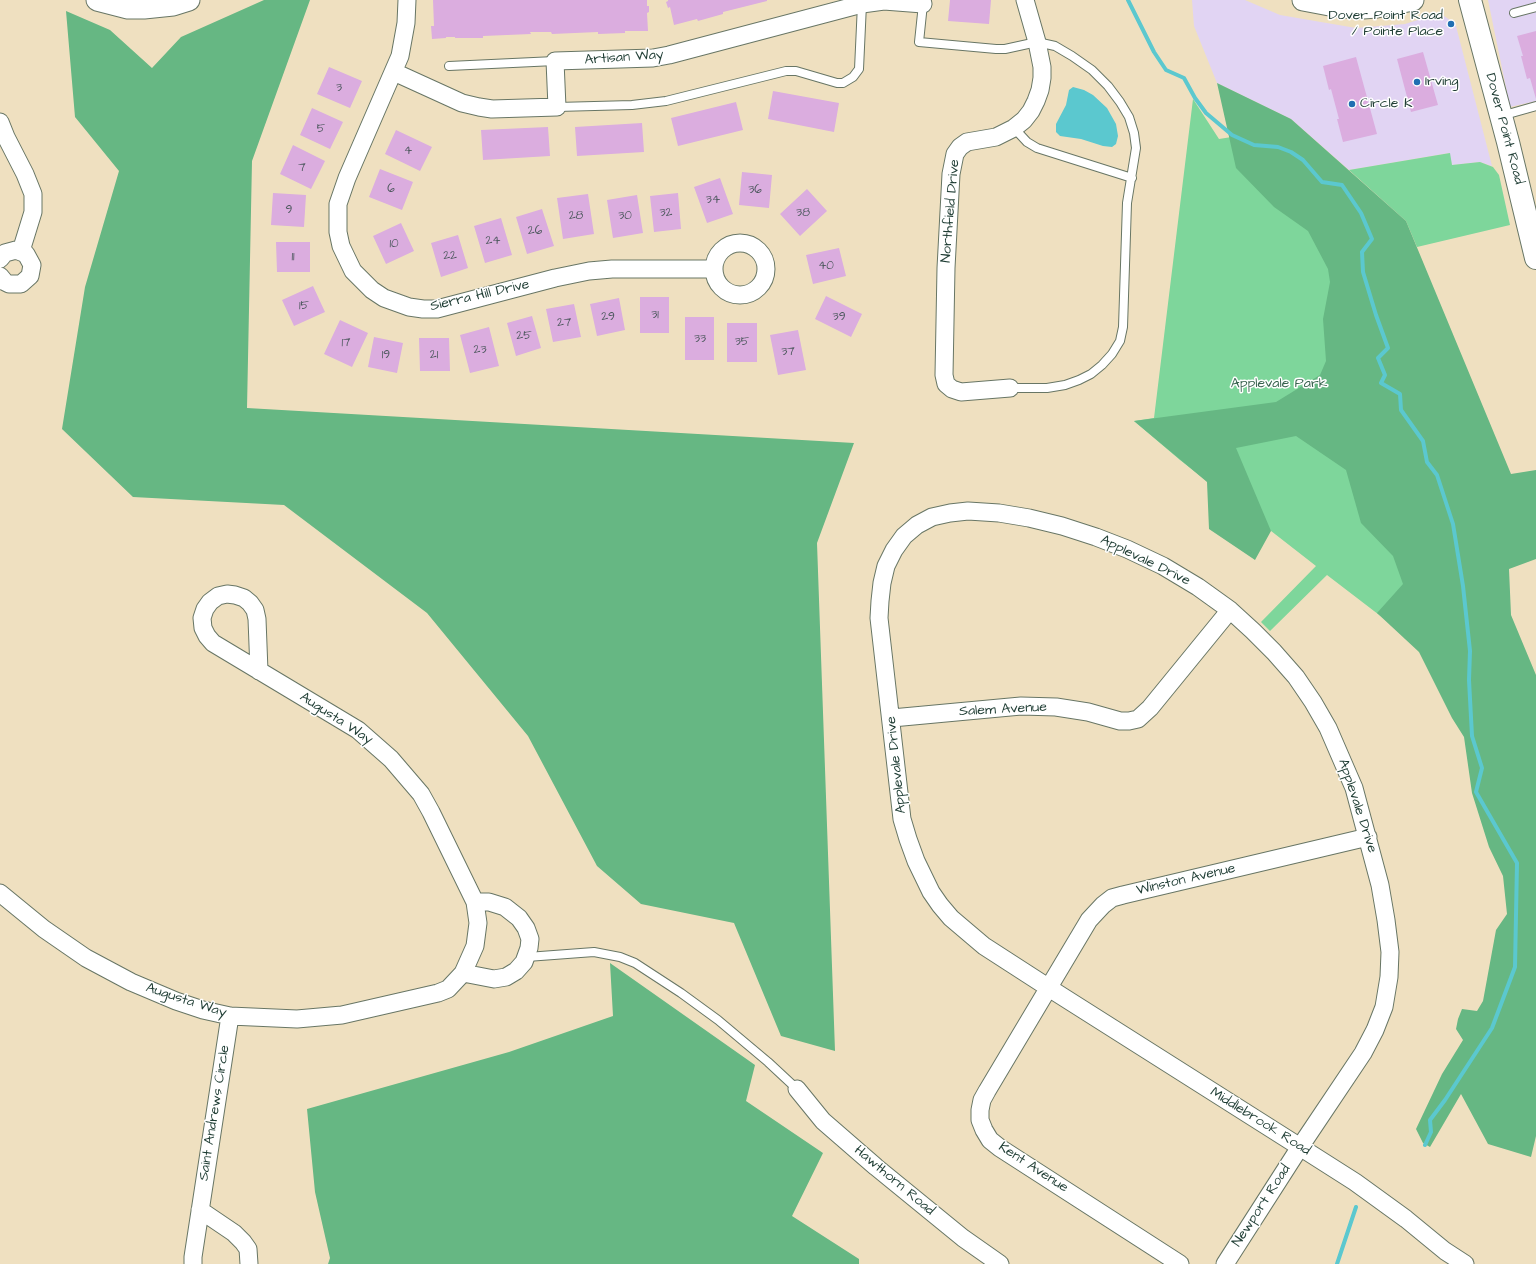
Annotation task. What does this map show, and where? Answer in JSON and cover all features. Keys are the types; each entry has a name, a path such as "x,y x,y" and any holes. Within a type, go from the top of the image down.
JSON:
{"main road":[{"name":"Dover Point Road","path":"1470,0 1501,116 1536,258"}],"street":[{"path":"97,0 128,8 173,5 188,0"},
{"name":"Sierra Hill Drive","path":"407,0 404,39 394,72 341,191 338,204 337,218 341,246 353,270 372,290 384,298 409,307 423,309 437,308 555,278 590,271 612,269 714,269"},
{"name":"Northfield Drive","path":"1010,388 961,392 952,389 946,384 944,375 946,268 951,174 955,154 960,147 967,142 996,137 1014,128 1024,120 1031,111 1040,90 1042,67 1037,42 1025,0"},
{"path":"1303,0 1340,7 1364,4 1376,7 1413,0"},
{"name":"Artisan Way","path":"555,61 636,59 669,55 862,4 884,1 922,2"},
{"path":"394,72 462,102 479,107 492,109 557,107 555,61"},
{"path":"0,122 6,138 25,174 33,194 33,212 21,252"},
{"path":"0,259 5,253 10,251 21,252 26,254 32,265 32,271 26,281 21,284 10,284 5,282 0,276"},
{"name":"Applevale Drive","path":"1049,988 984,946 951,918 931,892 916,861 902,819 880,618 880,601 886,566 894,550 904,536 917,525 932,517 950,513 968,512 999,513 1029,518 1062,526 1096,537 1127,549 1163,566 1198,587 1230,610 1274,652 1296,677 1313,702 1342,757 1354,788 1368,837 1380,885 1390,952 1390,977 1384,1007 1364,1052 1300,1147"},
{"name":"Augusta Way","path":"0,894 44,929 86,958 130,982 176,1001 203,1010 230,1016 297,1019 342,1015 438,993 448,989 464,973 475,946 478,923 475,902 421,794 391,759 358,730 213,643 207,636 203,623 205,609 210,602 218,596 227,594 240,596 250,603 255,610 257,619 260,671"},
{"name":"Salem Avenue","path":"892,718 1021,706 1056,707 1129,721 1138,718 1150,708 1230,610"},
{"name":"Winston Avenue","path":"1049,988 1092,916 1112,898 1368,837"},
{"path":"464,973 494,979 506,977 516,971 524,962 527,957 530,939 526,928 519,918 505,908 489,902 475,902"},
{"name":"Middlebrook Road","path":"1049,988 1355,1182 1465,1264"},
{"name":"Kent Avenue","path":"1049,988 987,1091 980,1110 980,1120 984,1130 990,1140 1000,1148 1180,1264"},
{"name":"Saint Andrews Circle","path":"193,1264 230,1016"},
{"name":"Hawthorn Road","path":"797,1089 823,1120 876,1167 963,1238 1000,1264"},
{"name":"Newport Road","path":"1225,1264 1300,1147"},
{"path":"200,1210 234,1233 243,1242 248,1250 249,1264"}],"lane":[{"path":"922,2 919,42 996,49 1005,49 1037,42 1055,46 1092,70 1108,86 1129,117 1134,133 1136,148 1127,204 1123,327 1120,341 1112,354 1091,374 1064,385 1047,388 1010,388"},
{"path":"557,107 632,105 666,101 786,72 796,71 837,83 843,83 853,77 859,69 862,4"},
{"path":"1514,13 1536,7"},
{"path":"449,66 555,61"},
{"path":"1501,116 1536,106"},
{"path":"1014,128 1027,142 1037,148 1132,178"},
{"path":"527,957 594,952 620,957 635,963 712,1016 768,1062 797,1089"}],"shaded area":[{"path":"1192,0 1245,0 1280,15 1356,28 1405,24 1434,15 1444,16 1456,26 1492,166 1480,162 1452,165 1449,153 1349,170 1291,119 1217,83 1194,26"},
{"path":"1488,0 1536,0 1536,101 1510,107"}],"green space":[{"path":"264,0 310,0 252,161 247,408 854,443 817,543 835,1051 781,1036 734,923 641,904 597,866 528,736 427,613 284,505 133,497 62,429 85,287 119,171 75,117 66,11 110,30 152,68 181,37"},
{"path":"1217,83 1291,119 1406,221 1511,474 1536,470 1536,559 1509,569 1511,615 1536,675 1536,1136 1531,1157 1488,1144 1461,1094 1430,1147 1423,1143 1416,1129 1442,1074 1463,1040 1456,1029 1462,1009 1477,1011 1483,1001 1496,930 1507,914 1503,876 1489,847 1472,793 1464,737 1452,718 1419,652 1377,613 1403,584 1393,556 1361,523 1346,470 1296,436 1236,448 1271,531 1255,560 1209,529 1207,482 1134,421 1276,402 1320,375 1326,361 1323,319 1330,282 1328,269 1308,231 1274,207 1236,168"},
{"name":"Applevale Park","path":"1193,99 1219,139 1282,129 1346,202 1421,647 1327,575 1270,631 1261,622 1316,566 1180,460 1134,421 1154,418"},
{"path":"1450,153 1452,165 1480,162 1493,167 1499,175 1510,225 1417,247 1406,221 1349,170"},
{"path":"610,963 755,1065 746,1101 823,1153 792,1216 859,1259 859,1264 328,1264 330,1258 315,1192 307,1109 509,1052 613,1016"}],"water":[{"path":"1073,87 1084,90 1093,95 1107,108 1116,124 1118,136 1116,144 1112,147 1103,146 1081,139 1060,136 1056,132 1056,124 1066,105 1069,90"}],"building":[{"path":"433,0 647,0 647,6 649,6 649,12 647,13 648,31 625,31 625,33 598,34 598,32 552,34 551,32 530,32 531,34 483,36 483,38 446,37 432,39 431,26 434,26"},
{"path":"668,0 767,1 723,12 723,14 698,21 697,19 674,25 670,7 668,8 666,2"},
{"path":"950,0 991,0 989,24 948,21"},
{"path":"1536,31 1536,99 1530,78 1527,79 1521,56 1523,56 1517,36"},
{"path":"1423,52 1438,105 1411,112 1397,59"},
{"name":"Circle K","path":"1356,57 1377,134 1343,142 1337,119 1339,119 1323,66"},
{"path":"329,67 362,81 350,108 317,94"},
{"path":"773,91 839,103 834,132 768,119"},
{"path":"736,102 743,130 678,146 671,118"},
{"path":"312,108 343,122 330,149 300,135"},
{"path":"642,123 644,152 577,156 575,127"},
{"path":"548,127 550,156 483,160 481,130"},
{"path":"396,130 432,147 420,171 385,154"},
{"path":"293,145 325,161 311,189 280,174"},
{"path":"380,169 413,182 402,210 369,197"},
{"path":"742,172 772,175 769,208 739,205"},
{"path":"720,178 733,214 707,223 694,187"},
{"path":"807,189 827,211 800,236 780,214"},
{"path":"273,193 306,195 304,227 271,225"},
{"path":"678,193 681,229 654,232 650,196"},
{"path":"588,194 594,234 563,239 557,198"},
{"path":"637,195 643,233 613,238 607,200"},
{"path":"542,209 554,246 527,254 516,217"},
{"path":"501,218 512,255 485,263 474,226"},
{"path":"401,223 414,251 386,264 373,236"},
{"path":"458,235 468,268 441,277 431,243"},
{"path":"276,242 310,242 310,272 277,272"},
{"path":"839,248 846,276 813,284 806,255"},
{"path":"313,286 325,312 294,326 282,300"},
{"path":"826,296 862,314 851,337 815,319"},
{"path":"640,297 669,297 669,333 640,333"},
{"path":"619,298 625,330 597,336 590,304"},
{"path":"574,304 581,337 553,342 546,309"},
{"path":"532,316 541,348 516,356 507,323"},
{"path":"685,317 714,317 714,360 685,360"},
{"path":"340,320 368,333 352,367 324,354"},
{"path":"727,323 757,323 757,362 727,362"},
{"path":"489,327 499,366 470,373 460,335"},
{"path":"798,330 806,370 778,375 770,335"},
{"path":"374,337 403,343 397,373 368,367"},
{"path":"419,338 449,338 450,371 420,371"}],"waterway":[{"path":"1128,0 1154,52 1166,70 1184,78 1195,98 1206,113 1232,135 1254,145 1278,147 1291,152 1303,160 1322,182 1342,185 1361,213 1372,239 1362,252 1363,272 1388,348 1378,358 1385,375 1381,383 1400,394 1401,410 1423,441 1427,462 1437,475 1453,524 1463,586 1470,651 1469,680 1472,736 1482,768 1476,792 1517,863 1515,967 1492,1028 1445,1100 1430,1120 1431,1132 1425,1145"},
{"path":"1337,1264 1356,1207"}],"place":[{"name":"Dover Point Road / Pointe Place","path":"1451,24"},
{"name":"Irving","path":"1417,82"},
{"name":"Circle K","path":"1352,104"}]}
